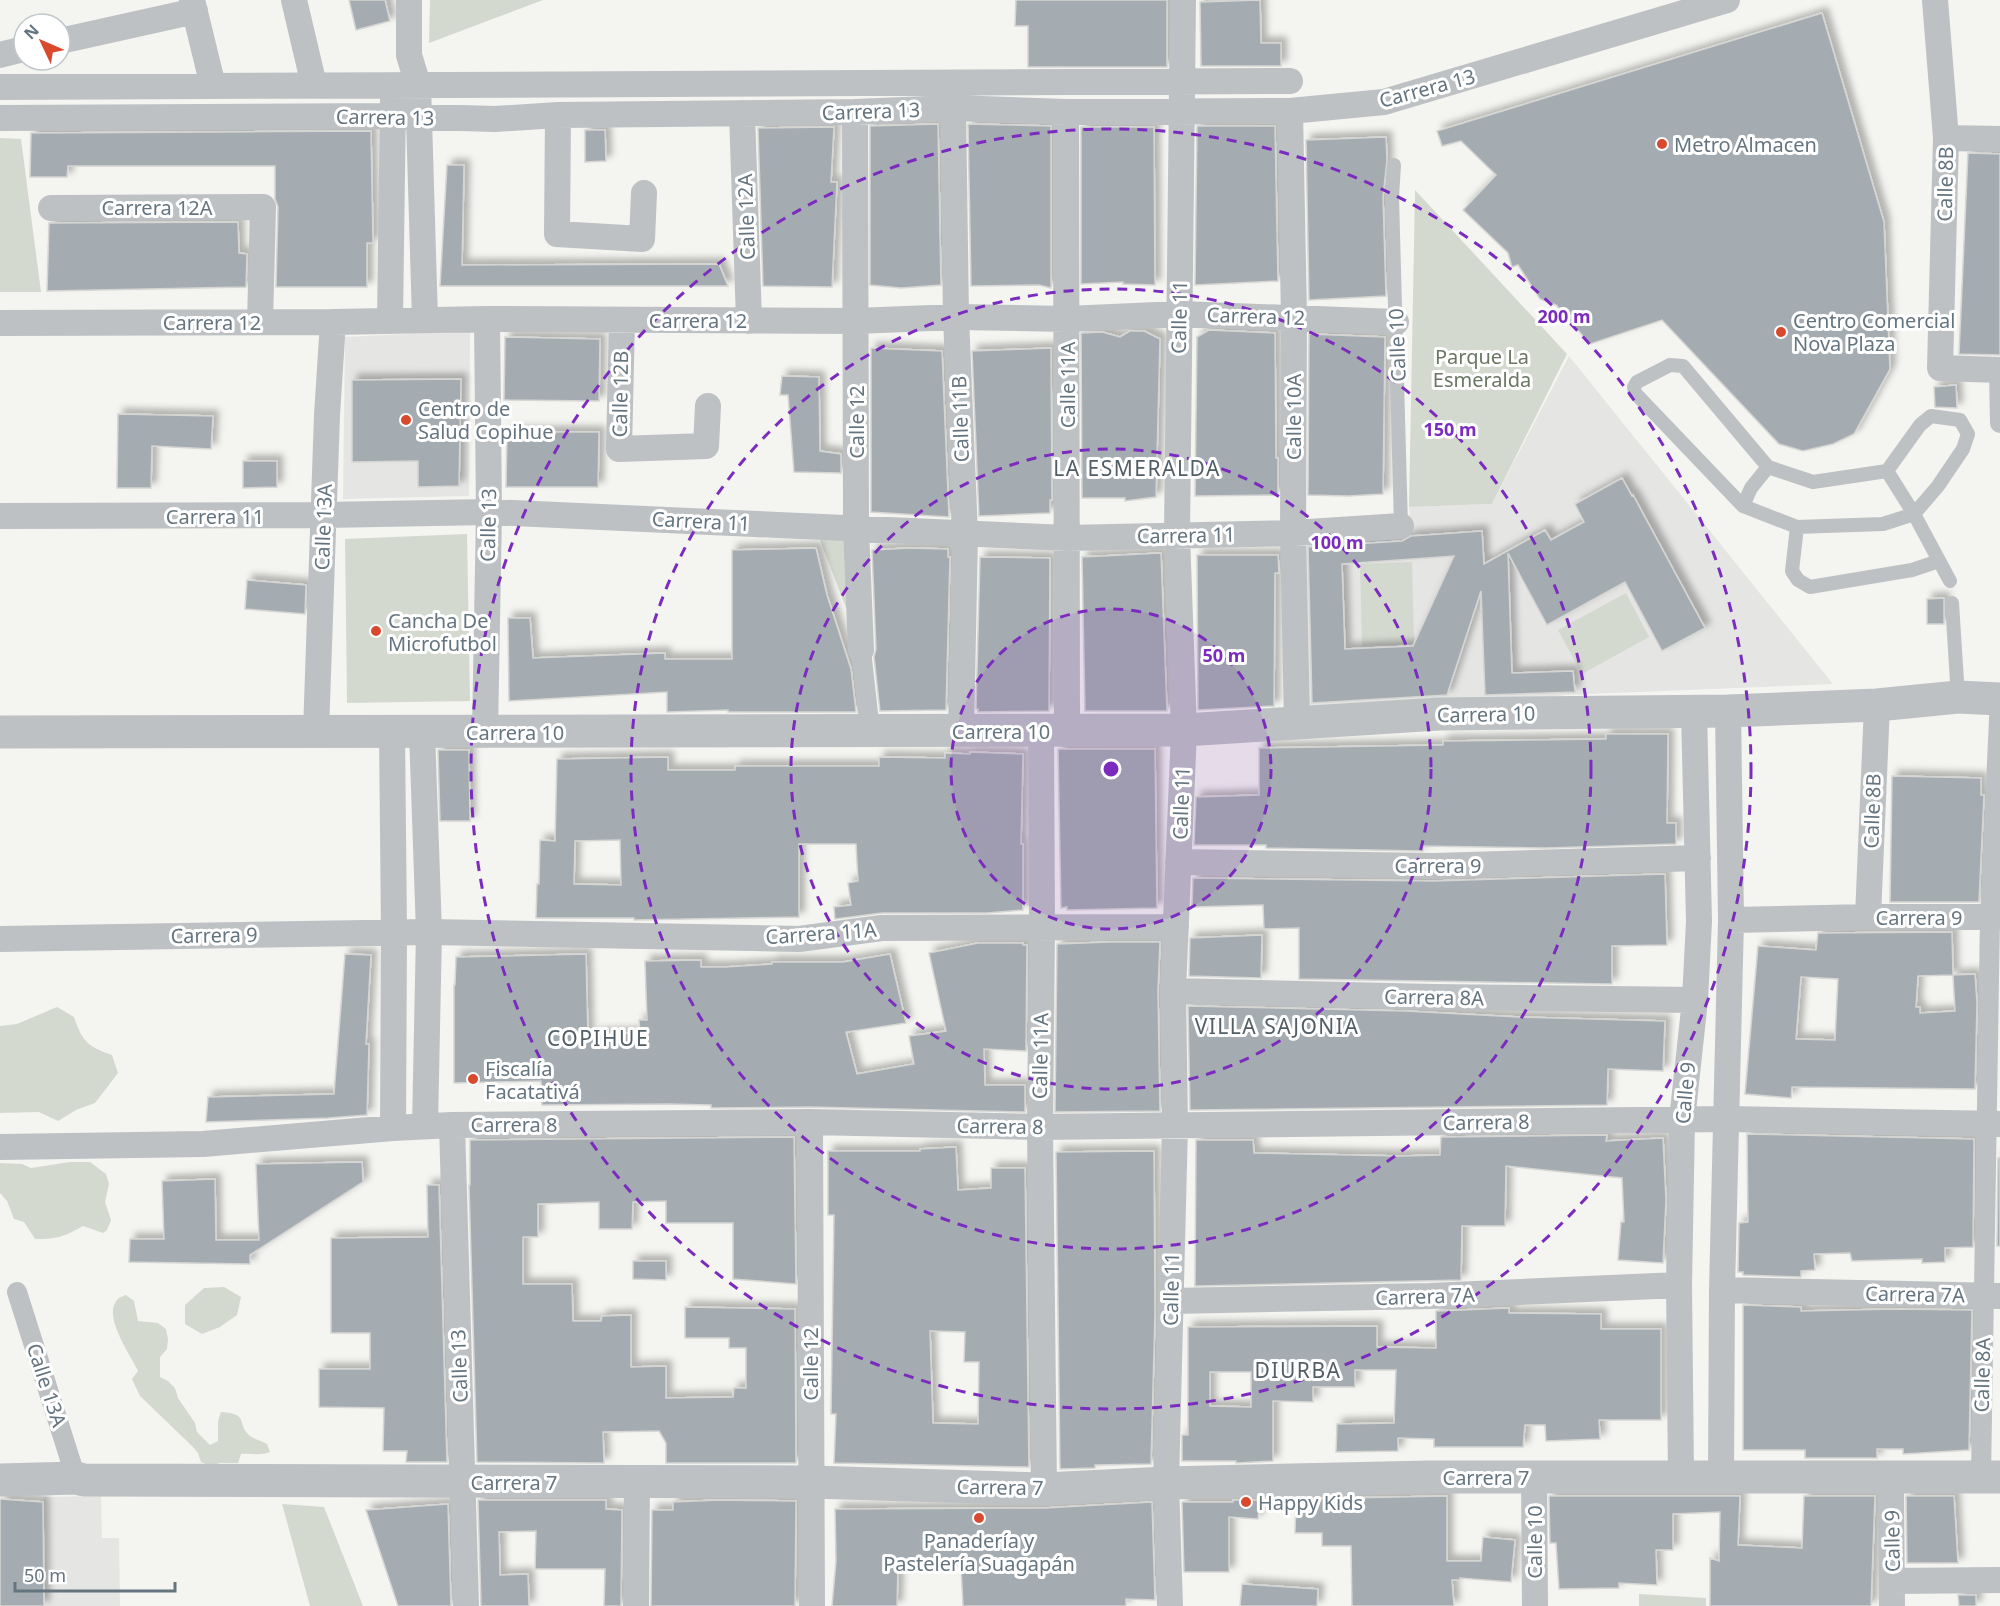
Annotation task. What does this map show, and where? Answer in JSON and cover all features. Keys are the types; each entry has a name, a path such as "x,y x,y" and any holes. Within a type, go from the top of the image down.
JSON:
{"street":[{"path":"294,0 314,85"},
{"path":"390,321 391,116 406,85 410,55 409,0"},
{"name":"Calle 11","path":"1170,1606 1166,1483 1175,1125 1173,991 1184,730 1177,535 1183,0"},
{"name":"Carrera 13","path":"0,118 391,116 495,119 558,115 855,112 953,108 1066,112 1290,111 1384,102 1727,0"},
{"name":"Calle 8B","path":"1935,0 1946,138 1940,368 1999,370"},
{"path":"72,38 194,6 213,86"},
{"name":"Carrera 13","path":"0,87 1290,81"},
{"path":"406,85 418,117 425,320"},
{"name":"Calle 11B","path":"953,108 956,316 965,535 961,731"},
{"name":"Calle 10A","path":"1290,111 1294,317 1293,533 1297,723"},
{"name":"Calle 12","path":"855,112 856,528 861,650 870,731"},
{"name":"Calle 11A","path":"1044,1489 1040,1127 1042,927 1067,538 1066,112"},
{"name":"Calle 12A","path":"742,113 749,321"},
{"path":"558,115 557,234 642,239 644,193"},
{"path":"1946,138 2000,139"},
{"name":"Carrera 12A","path":"51,208 262,207 260,322"},
{"name":"Carrera 12","path":"0,322 856,321 956,316 1067,320 1179,314 1396,322"},
{"name":"Calle 13","path":"485,732 489,512 487,320"},
{"name":"Calle 12B","path":"622,320 619,449 706,446 708,406"},
{"name":"Calle 13A","path":"316,732 333,322"},
{"path":"1999,370 2000,423"},
{"name":"Carrera 11","path":"0,516 489,512 1067,538 1293,533 1401,526"},
{"name":"Carrera 10","path":"0,732 1184,730 1439,714 1728,711 1876,705 1958,697 2000,698"},
{"name":"Calle 8A","path":"1990,1477 1995,917 2000,698"},
{"name":"Calle 8B","path":"1868,917 1876,705"},
{"name":"Calle 9","path":"1681,1476 1679,1285 1682,1120 1695,1000 1699,921 1694,711"},
{"name":"Calle 9","path":"1721,1476 1722,1290 1731,920 1728,711"},
{"path":"407,732 429,932 425,1126"},
{"path":"393,1128 394,932 407,732"},
{"name":"Carrera 9","path":"1178,862 1434,866 1698,858"},
{"name":"Carrera 9","path":"1731,920 1995,917"},
{"name":"Carrera 11A","path":"429,932 799,939 882,928 1176,927"},
{"name":"Carrera 9","path":"0,939 429,932"},
{"name":"Carrera 8A","path":"1173,991 1695,1000"},
{"name":"Carrera 8","path":"0,1147 203,1143 452,1125 810,1122 1040,1127 1727,1119 1993,1124"},
{"name":"Calle 12","path":"810,1122 812,1606"},
{"name":"Calle 13","path":"452,1125 466,1606"},
{"name":"Carrera 7A","path":"1171,1301 1430,1296 1679,1285"},
{"name":"Carrera 7A","path":"1722,1290 1992,1296"},
{"name":"Calle 13A","path":"17,1292 76,1478"},
{"name":"Carrera 7","path":"0,1480 76,1478 95,1480 462,1482 811,1482 1044,1489 1166,1483 1429,1477 1990,1477"},
{"name":"Calle 10","path":"1534,1477 1535,1606"},
{"name":"Calle 9","path":"1885,1478 1891,1489 1892,1594"},
{"path":"636,1606 637,1482"},
{"path":"1892,1594 2000,1580"}],"lane":[{"name":"Calle 10","path":"1394,165 1392,197 1401,526"},
{"path":"1670,365 1683,366 1768,467 1813,482 1887,471 1920,424 1931,416 1960,420 1968,434 1963,449 1938,486 1914,514 1883,524 1797,527 1743,506 1635,393 1637,382 1670,365"},
{"path":"1743,506 1751,488 1768,467"},
{"path":"1887,471 1914,514 1950,581"},
{"path":"1797,527 1792,571 1798,580 1809,587 1912,570 1939,561"},
{"path":"1952,603 1958,697"}],"shaded area":[{"path":"470,331 469,496 343,499 345,337"},
{"path":"1569,356 1833,684 1566,695 1297,723 1293,533 1411,530 1409,507 1492,504"},
{"path":"101,1496 102,1538 119,1538 120,1606 45,1606 43,1497"}],"green space":[{"path":"430,0 543,0 429,43"},
{"path":"0,138 21,139 41,292 0,292"},
{"name":"Parque La Esmeralda","path":"1415,190 1567,354 1492,504 1409,507"},
{"path":"467,534 470,701 347,703 345,539"},
{"path":"818,535 850,535 848,613"},
{"path":"1412,562 1414,644 1362,646 1360,564"},
{"path":"1626,593 1649,637 1582,674 1558,630"},
{"path":"57,1007 74,1017 87,1042 112,1055 118,1073 95,1103 76,1110 58,1121 39,1112 0,1113 0,1026 17,1024"},
{"path":"70,1162 90,1162 106,1174 109,1184 105,1202 111,1220 107,1230 103,1233 83,1226 60,1237 35,1239 24,1222 14,1219 7,1201 0,1193 0,1163 22,1164 31,1168"},
{"path":"224,1287 241,1297 237,1315 220,1327 202,1334 185,1324 185,1305 204,1288"},
{"path":"126,1295 134,1301 138,1321 158,1323 166,1329 167,1349 160,1357 160,1377 175,1388 178,1398 195,1423 197,1432 210,1445 218,1441 218,1421 221,1412 230,1413 239,1417 249,1435 267,1444 270,1452 241,1454 238,1463 220,1463 210,1466 201,1462 192,1446 140,1396 132,1379 138,1371 119,1335 113,1315 118,1299"},
{"path":"282,1504 324,1507 363,1606 310,1606"},
{"path":"1639,1594 1706,1598 1706,1606 1639,1606"}],"building":[{"path":"349,0 385,0 390,21 356,30"},
{"path":"1016,0 1167,0 1167,67 1028,67 1028,26 1015,26"},
{"path":"1260,0 1261,43 1281,43 1281,66 1201,66 1200,2"},
{"path":"1822,13 1884,222 1890,369 1854,434 1833,444 1803,451 1779,444 1662,320 1590,344 1556,305 1540,299 1518,265 1512,267 1508,253 1463,210 1496,175 1461,141 1442,146 1437,131"},
{"path":"938,124 941,285 901,288 870,285 870,126"},
{"path":"968,124 1051,126 1051,288 1039,285 971,286"},
{"path":"1197,126 1275,126 1278,281 1195,285"},
{"path":"834,127 831,182 837,182 832,287 763,286 758,128"},
{"path":"1081,127 1154,127 1155,285 1123,284 1123,282 1081,284"},
{"path":"585,130 605,130 606,161 585,162"},
{"path":"371,131 373,243 367,243 367,287 276,287 278,207 275,199 275,166 68,166 67,177 30,177 31,133"},
{"path":"1386,137 1387,160 1383,197 1386,296 1309,300 1306,140"},
{"path":"1968,153 2000,154 2000,355 1959,354"},
{"path":"447,165 464,165 462,265 719,264 728,286 440,286"},
{"path":"238,222 239,253 247,254 246,287 47,291 49,223"},
{"path":"1209,330 1275,333 1278,495 1195,496 1197,337"},
{"path":"1130,331 1144,331 1160,339 1156,497 1125,501 1125,498 1082,498 1081,333 1102,332 1120,337"},
{"path":"1309,334 1385,337 1383,494 1308,495"},
{"path":"505,337 600,339 599,401 504,400"},
{"path":"871,348 942,351 949,517 871,512"},
{"path":"1051,348 1052,500 1050,500 1050,513 979,516 972,351"},
{"path":"782,376 819,377 820,451 841,454 841,473 794,472 788,395 780,395"},
{"name":"Centro de Salud Copihue","path":"461,379 459,486 418,487 418,461 352,462 352,380"},
{"path":"1956,385 1957,408 1935,407 1934,387"},
{"path":"118,414 213,416 211,449 152,446 151,488 117,488"},
{"path":"507,432 599,432 598,487 506,487"},
{"path":"243,461 277,461 277,487 243,488"},
{"path":"1622,478 1705,628 1662,651 1625,582 1547,625 1508,553 1512,673 1573,671 1575,692 1485,695 1481,591 1447,695 1312,703 1308,547 1402,541 1411,536 1482,531 1484,564 1545,530 1551,540 1584,522 1575,504","holes":["1454,556 1413,646 1345,649 1342,564"]},
{"path":"816,548 827,595 851,669 856,712 728,712 728,710 667,712 667,692 509,701 508,618 530,618 533,658 665,653 665,659 732,659 732,550"},
{"path":"948,549 948,557 950,557 946,710 880,711 874,657 876,649 872,550"},
{"path":"1161,553 1167,711 1085,711 1082,557"},
{"path":"1197,555 1278,555 1279,573 1275,573 1274,706 1198,710"},
{"path":"980,557 1050,558 1049,711 978,712 976,709"},
{"path":"247,580 306,585 305,614 245,609"},
{"path":"1944,598 1944,624 1927,624 1927,599"},
{"path":"1606,734 1668,734 1667,823 1676,823 1676,844 1546,848 1423,846 1423,851 1266,848 1266,845 1194,845 1196,797 1259,795 1259,748 1443,745 1443,741 1606,739"},
{"path":"1058,749 1155,749 1157,908 1067,910 1067,907 1061,908"},
{"path":"438,750 469,750 470,821 440,821"},
{"path":"970,752 1023,754 1021,844 1023,844 1023,910 987,913 882,913 835,919 834,907 851,905 848,883 858,881 856,844 799,844 799,917 634,920 634,918 536,918 540,840 555,841 557,759 668,757 668,770 735,770 735,766 879,766 879,757 945,758 945,753 970,754","holes":["620,840 621,885 574,884 575,841"]},
{"path":"1892,776 1981,778 1981,795 1984,795 1979,902 1890,902"},
{"path":"1665,874 1667,945 1612,946 1612,984 1299,979 1299,928 1264,929 1263,905 1192,907 1193,878 1434,881"},
{"path":"1952,932 1953,975 1975,974 1977,1003 1975,1089 1792,1087 1791,1098 1745,1094 1758,946 1816,950 1818,933","holes":["1953,975 1955,1011 1920,1013 1920,1007 1916,1007 1918,976","1801,977 1838,979 1835,1040 1796,1039"]},
{"path":"1262,935 1261,978 1189,976 1190,938"},
{"path":"1160,942 1158,991 1160,1111 1055,1112 1057,944"},
{"path":"978,943 1023,943 1027,945 1026,1051 984,1049 985,1085 1025,1085 1025,1112 810,1107 711,1108 711,1105 668,1104 542,1105 541,1081 454,1083 456,957 586,954 588,1038 597,1034 640,1033 639,1020 647,1020 645,961 701,960 701,967 725,967 772,964 772,962 843,962 890,954 906,1023 846,1032 857,1074 914,1064 909,1036 946,1031 929,953"},
{"path":"345,954 371,955 366,1044 369,1044 367,1115 206,1122 208,1097 334,1094"},
{"path":"1188,1006 1405,1011 1665,1021 1663,1071 1608,1069 1607,1105 1190,1110"},
{"path":"1747,1134 1974,1139 1973,1247 1945,1248 1945,1262 1922,1263 1922,1259 1852,1261 1850,1253 1814,1254 1815,1270 1801,1271 1801,1277 1743,1275 1743,1272 1738,1272 1739,1223 1748,1222"},
{"path":"1607,1135 1606,1141 1663,1138 1666,1200 1663,1263 1618,1260 1621,1222 1624,1222 1622,1178 1506,1166 1505,1226 1462,1226 1461,1280 1195,1286 1196,1140 1253,1140 1254,1153 1401,1156 1440,1155 1441,1137"},
{"path":"794,1137 796,1284 733,1279 733,1223 666,1223 666,1201 633,1202 632,1229 599,1229 599,1202 538,1204 538,1237 523,1237 523,1284 572,1284 573,1321 601,1321 602,1316 631,1315 631,1367 666,1366 666,1398 733,1397 734,1388 746,1388 746,1348 729,1348 729,1338 685,1338 685,1307 795,1309 796,1463 666,1463 666,1443 659,1431 603,1432 604,1463 477,1462 469,1185 470,1140"},
{"path":"956,1147 958,1190 991,1188 991,1168 1025,1168 1029,1467 834,1463 836,1414 831,1414 834,1215 828,1215 828,1151 920,1151 920,1149","holes":["930,1331 965,1332 964,1362 979,1362 978,1424 933,1423"]},
{"path":"1154,1151 1155,1313 1151,1464 1095,1465 1095,1468 1060,1469 1056,1152"},
{"path":"1998,1158 2000,1158 2000,1246 1997,1246"},
{"path":"362,1162 363,1182 250,1255 250,1264 129,1262 130,1239 164,1239 162,1181 215,1179 216,1240 259,1240 256,1164"},
{"path":"427,1185 439,1185 447,1462 406,1462 407,1451 383,1451 384,1408 319,1407 319,1369 370,1369 370,1333 331,1333 331,1238 428,1237"},
{"path":"633,1261 666,1261 666,1280 633,1279"},
{"path":"1743,1305 1801,1307 1801,1311 1972,1310 1969,1450 1903,1454 1903,1449 1877,1449 1877,1458 1805,1458 1805,1450 1743,1450"},
{"path":"1509,1308 1509,1313 1601,1314 1601,1329 1661,1329 1661,1420 1599,1420 1600,1439 1546,1441 1545,1425 1525,1425 1523,1447 1434,1447 1434,1439 1398,1438 1398,1451 1336,1452 1337,1424 1394,1423 1396,1370 1355,1370 1355,1387 1313,1387 1313,1402 1273,1401 1273,1461 1236,1463 1236,1461 1182,1461 1182,1435 1188,1435 1188,1327 1377,1326 1377,1347 1436,1348 1436,1311","holes":["1210,1372 1251,1372 1251,1407 1210,1406"]},
{"path":"1447,1496 1447,1561 1481,1561 1483,1537 1515,1540 1511,1582 1460,1578 1460,1580 1452,1580 1454,1606 1352,1606 1351,1546 1322,1546 1322,1533 1295,1533 1296,1499"},
{"path":"1549,1496 1740,1496 1738,1545 1802,1548 1804,1496 1875,1496 1871,1606 1710,1606 1710,1558 1719,1561 1720,1512 1673,1514 1673,1550 1656,1550 1657,1585 1619,1583 1619,1588 1559,1589 1556,1543 1550,1543"},
{"path":"1906,1496 1954,1496 1958,1563 1907,1563"},
{"path":"0,1499 43,1502 44,1606 0,1606"},
{"path":"478,1500 606,1500 606,1509 622,1510 621,1606 604,1606 605,1569 535,1569 536,1531 499,1532 500,1575 528,1574 529,1606 481,1606"},
{"path":"1233,1500 1260,1500 1258,1519 1229,1517 1229,1572 1184,1572 1182,1502 1233,1502"},
{"path":"796,1501 795,1606 651,1606 652,1510 673,1510 673,1502"},
{"path":"1152,1502 1155,1600 1126,1599 1126,1606 963,1606 961,1567 898,1566 897,1606 832,1606 836,1561 835,1509 1045,1508"},
{"path":"448,1504 451,1606 398,1606 366,1510"},
{"path":"1242,1584 1318,1589 1317,1606 1240,1606"},
{"path":"1958,1595 1976,1595 1976,1606 1959,1606"}],"place":[{"name":"Metro Almacen","path":"1662,144"},
{"name":"Centro Comercial Nova Plaza","path":"1781,332"},
{"name":"Centro de Salud Copihue","path":"406,420"},
{"name":"Cancha De Microfutbol","path":"376,631"},
{"name":"Fiscalía Facatativá","path":"473,1079"},
{"name":"Happy Kids","path":"1246,1502"},
{"name":"Panadería y Pastelería Suagapán","path":"979,1518"}],"district":[{"name":"LA ESMERALDA","path":"1137,468"},
{"name":"VILLA SAJONIA","path":"1277,1026"},
{"name":"COPIHUE","path":"598,1038"},
{"name":"DIURBA","path":"1298,1370"}]}
